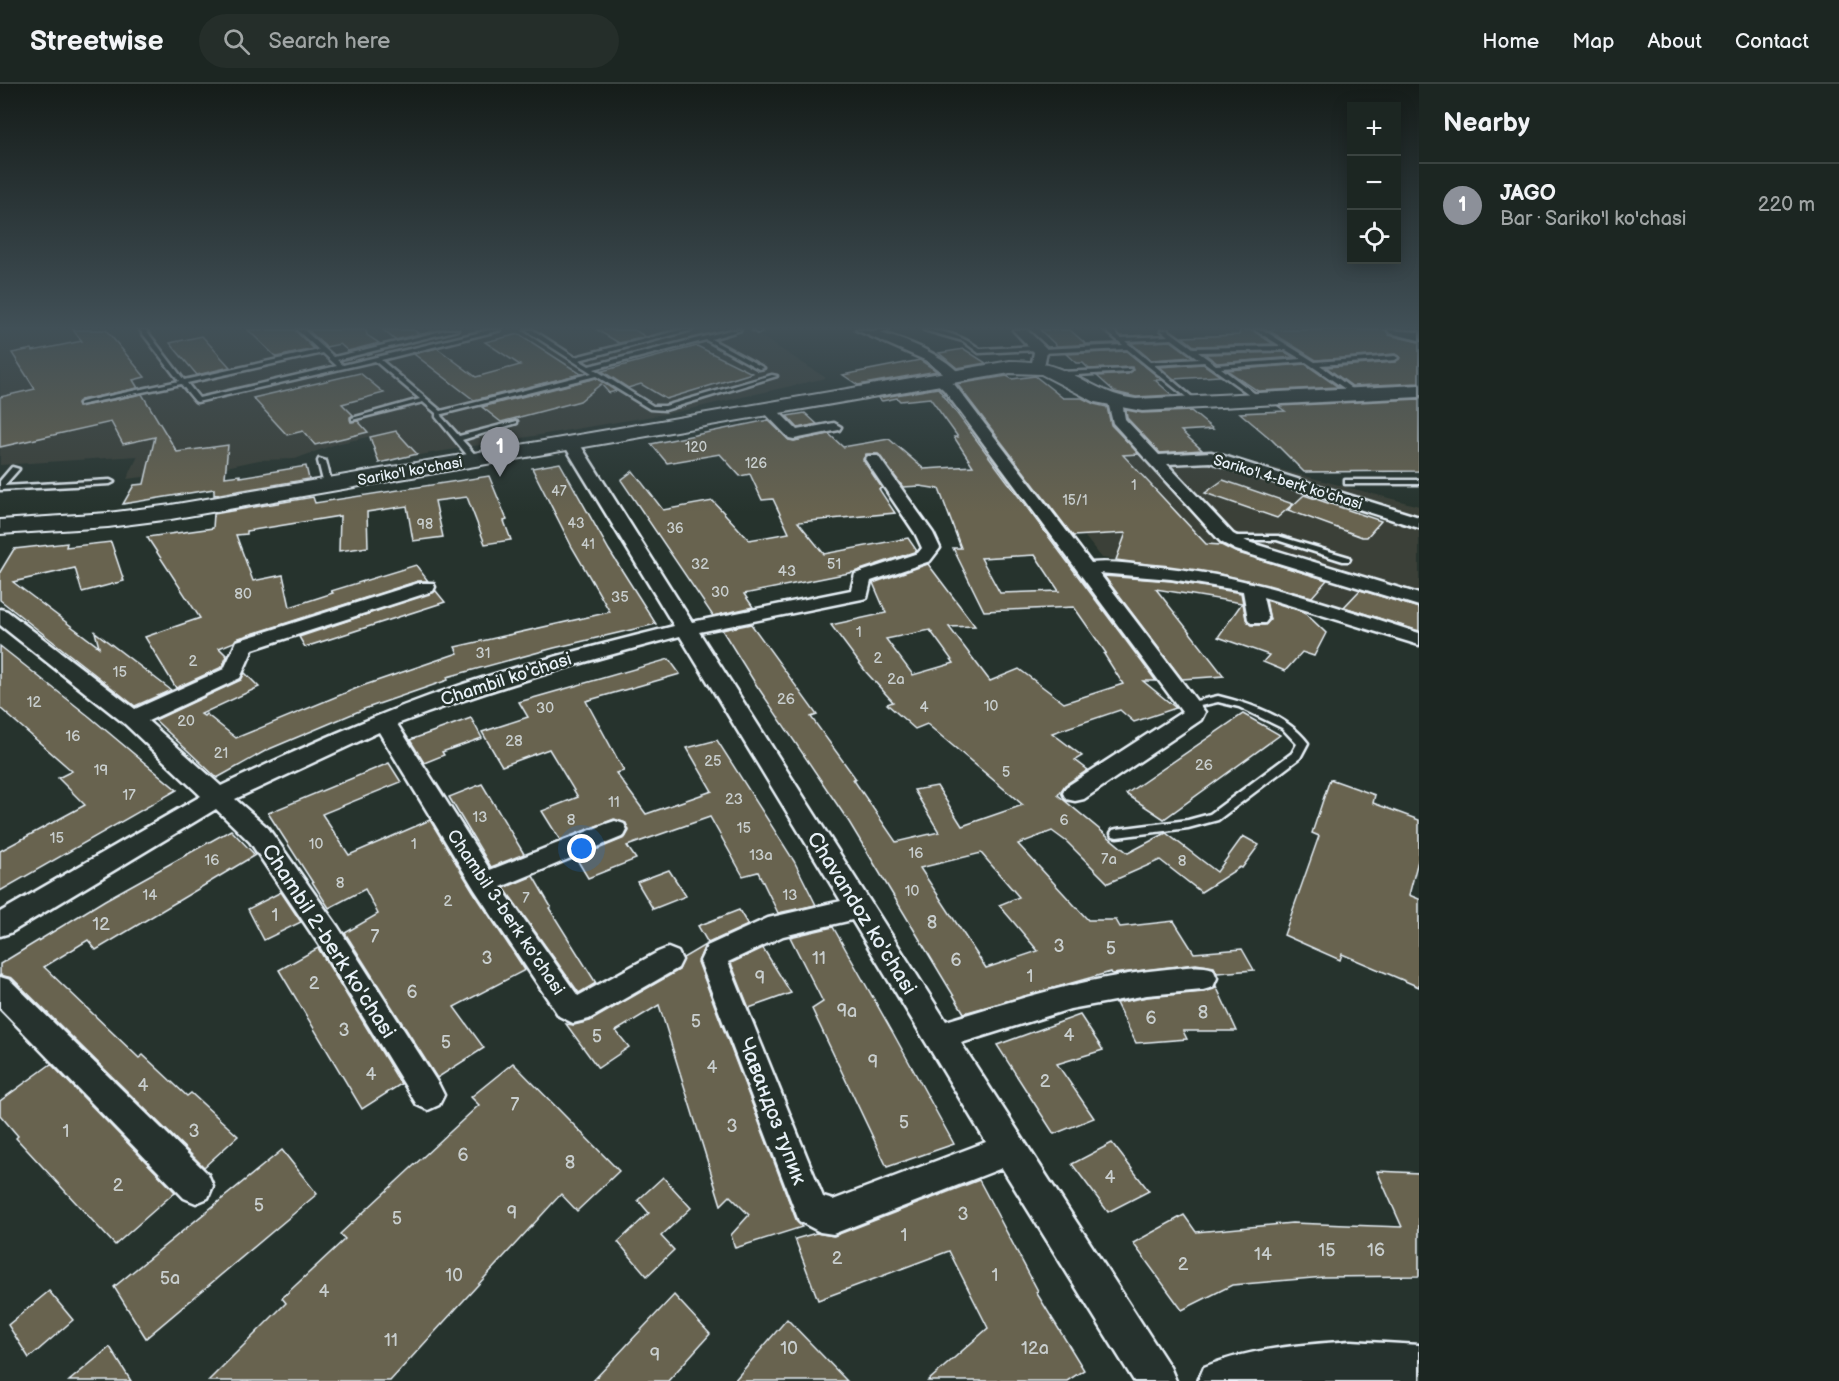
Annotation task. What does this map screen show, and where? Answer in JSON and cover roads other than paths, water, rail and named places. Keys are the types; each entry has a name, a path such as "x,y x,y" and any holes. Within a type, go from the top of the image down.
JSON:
{"main road":[{"name":"Sariko'l ko'chasi","path":"1,528 150,515 872,391"},
{"name":"Sariko'l ko'chasi","path":"1088,391 1116,402 1142,405 1419,392"}],"street":[{"path":"952,391 1194,711 1193,715 1075,793"},
{"path":"1116,402 1118,420 1227,538 1242,546 1419,600"},
{"path":"768,408 794,435 834,428"},
{"name":"Chavandoz ko'chasi","path":"571,442 1009,1149 1156,1381"},
{"path":"1211,457 1251,456"},
{"name":"Sariko'l 4-berk ko'chasi","path":"1154,460 1211,457 1419,523"},
{"name":"Chambil ko'chasi","path":"0,925 218,797 384,721 464,691 581,656 686,629 860,594 862,578 924,556 931,548 924,533 873,459"},
{"path":"1088,568 1106,567 1171,573 1252,587 1419,639"},
{"path":"133,719 233,673 244,645 426,587"},
{"path":"1252,587 1258,619"},
{"name":"Chambil 2-berk ko'chasi","path":"0,615 133,719 259,835 328,935 428,1095"},
{"name":"Chambil 3-berk ko'chasi","path":"384,721 484,883 573,1010 579,1010 668,960"},
{"path":"484,883 615,830"},
{"name":"Чавандоз тупик","path":"859,908 778,926 717,954 714,961 811,1209 820,1215 833,1217 1009,1149"},
{"path":"940,1036 1070,997 1147,983 1203,978"},
{"path":"0,989 196,1186"},
{"path":"1218,1381 1283,1366 1351,1360 1419,1364"}],"lane":[{"path":"81,404 141,391"},
{"path":"190,391 197,400 239,391"},
{"path":"414,391 440,412"},
{"path":"440,412 528,391"},
{"path":"623,391 652,408 665,408 725,391"},
{"path":"1181,391 1196,403"},
{"path":"1247,391 1260,400"},
{"path":"1353,391 1358,394"},
{"path":"354,419 425,400"},
{"path":"440,412 438,416 475,459"},
{"path":"457,439 515,422"},
{"path":"322,461 328,485"},
{"path":"0,486 15,469"},
{"path":"1348,482 1419,482"},
{"path":"0,486 110,483"},
{"path":"1227,538 1278,538 1346,559"},
{"path":"1117,833 1188,824 1214,817 1296,755 1303,743 1286,726 1242,705 1218,699 1191,705"}],"place":[{"name":"JAGO","path":"500,477"}]}
